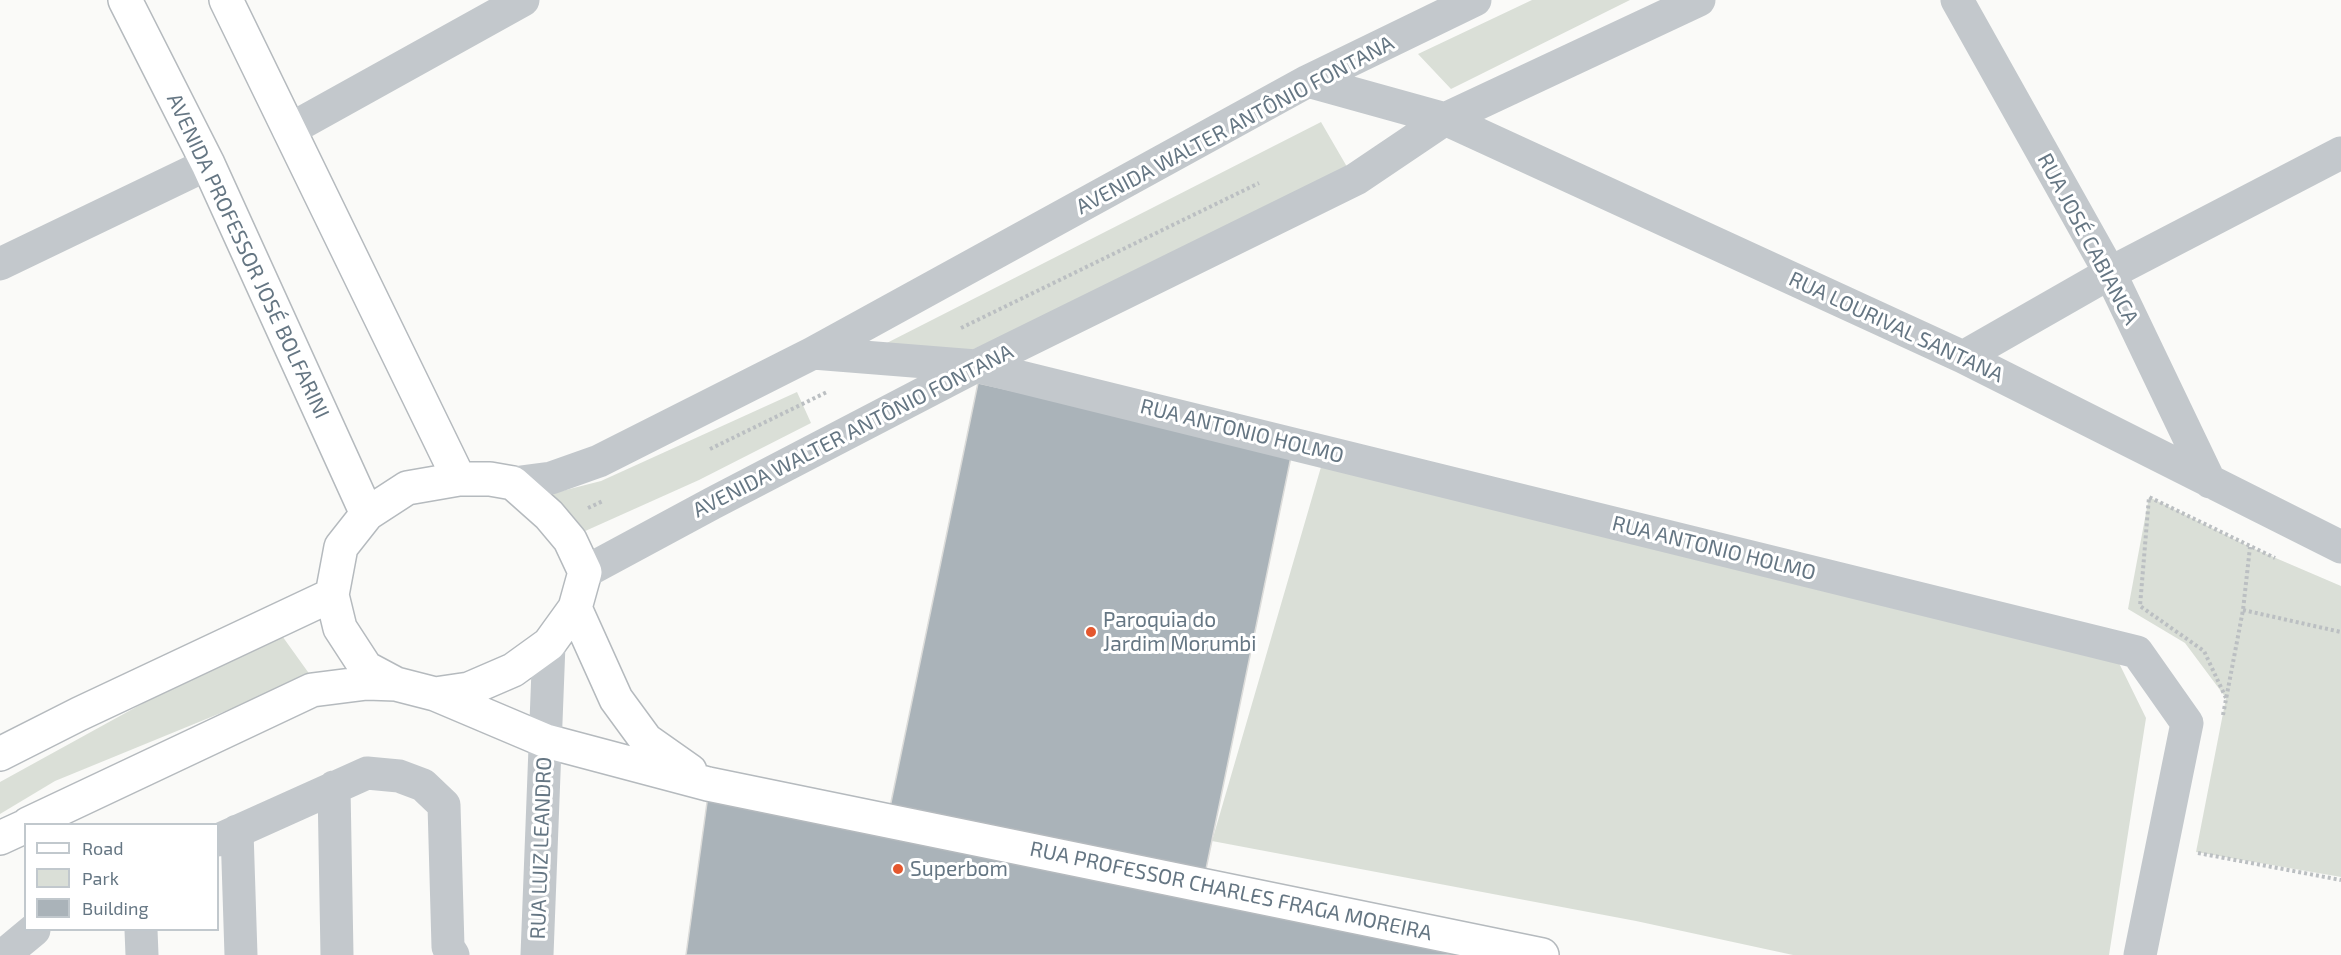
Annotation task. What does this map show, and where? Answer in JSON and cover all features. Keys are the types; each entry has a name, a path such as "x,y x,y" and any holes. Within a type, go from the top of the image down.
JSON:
{"main road":[{"name":"AVENIDA PROFESSOR JOSÉ BOLFARINI","path":"125,0 208,164 367,514"},
{"path":"226,0 459,479"},
{"name":"AVENIDA WALTER ANTÔNIO FONTANA","path":"332,595 341,547 367,514 407,488 459,479 490,479 513,483"},
{"path":"31,823 312,690 367,683 396,684 435,694 469,689 513,670 549,644 575,608 585,572 570,540 549,515 513,483"},
{"path":"0,754 89,709 332,595 340,628 366,668 396,684"},
{"path":"575,608 615,699 645,740 708,783"},
{"name":"RUA PROFESSOR CHARLES FRAGA MOREIRA","path":"435,694 546,741 708,783 1490,950 1542,955"},
{"path":"0,838 24,826"}],"street":[{"path":"289,130 523,0"},
{"name":"AVENIDA WALTER ANTÔNIO FONTANA","path":"513,483 551,478 599,461 813,353 1308,81 1475,0"},
{"name":"AVENIDA WALTER ANTÔNIO FONTANA","path":"585,572 976,366 1356,179 1445,119 1699,0"},
{"name":"RUA JOSÉ CABIANCA","path":"1957,0 2110,273 2210,482"},
{"name":"RUA LOURIVAL SANTANA","path":"1308,81 1445,119 1963,357 2341,547"},
{"path":"1963,357 2110,273 2341,153"},
{"path":"0,264 208,164"},
{"name":"RUA ANTONIO HOLMO","path":"813,353 976,366 2137,652 2187,723 2140,955"},
{"name":"RUA LUIZ LEANDRO","path":"537,955 549,644"},
{"path":"241,955 227,835 367,772 399,776 423,784 444,805 448,946 453,955"},
{"path":"334,787 337,955"},
{"path":"4,955 33,931"},
{"path":"141,931 142,955"}],"path":[{"path":"959,328 1259,183"},
{"path":"705,452 831,390"},
{"path":"2250,547 2243,610 2226,699 2204,651 2140,606 2150,497 2281,560"},
{"path":"579,513 610,498"},
{"path":"2243,610 2341,632"},
{"path":"2196,852 2341,880"}],"green space":[{"path":"1532,0 1630,0 1451,89 1418,54"},
{"path":"1321,122 1350,172 955,358 875,349"},
{"path":"797,392 811,423 699,480 583,532 550,494 601,481"},
{"path":"1321,467 2119,663 2146,718 2109,955 1793,955 1636,921 1212,841"},
{"path":"2149,497 2250,547 2341,586 2341,877 2196,852 2226,698 2185,643 2128,609"},
{"path":"280,633 313,679 277,690 55,781 0,814 0,782 258,640"}],"building":[{"name":"Paroquia do Jardim Morumbi","path":"978,383 1292,452 1205,874 889,812"},
{"name":"Superbom","path":"709,788 1489,955 686,955"}],"place":[{"name":"Paroquia do Jardim Morumbi","path":"1091,632"},
{"name":"Superbom","path":"898,869"}]}
